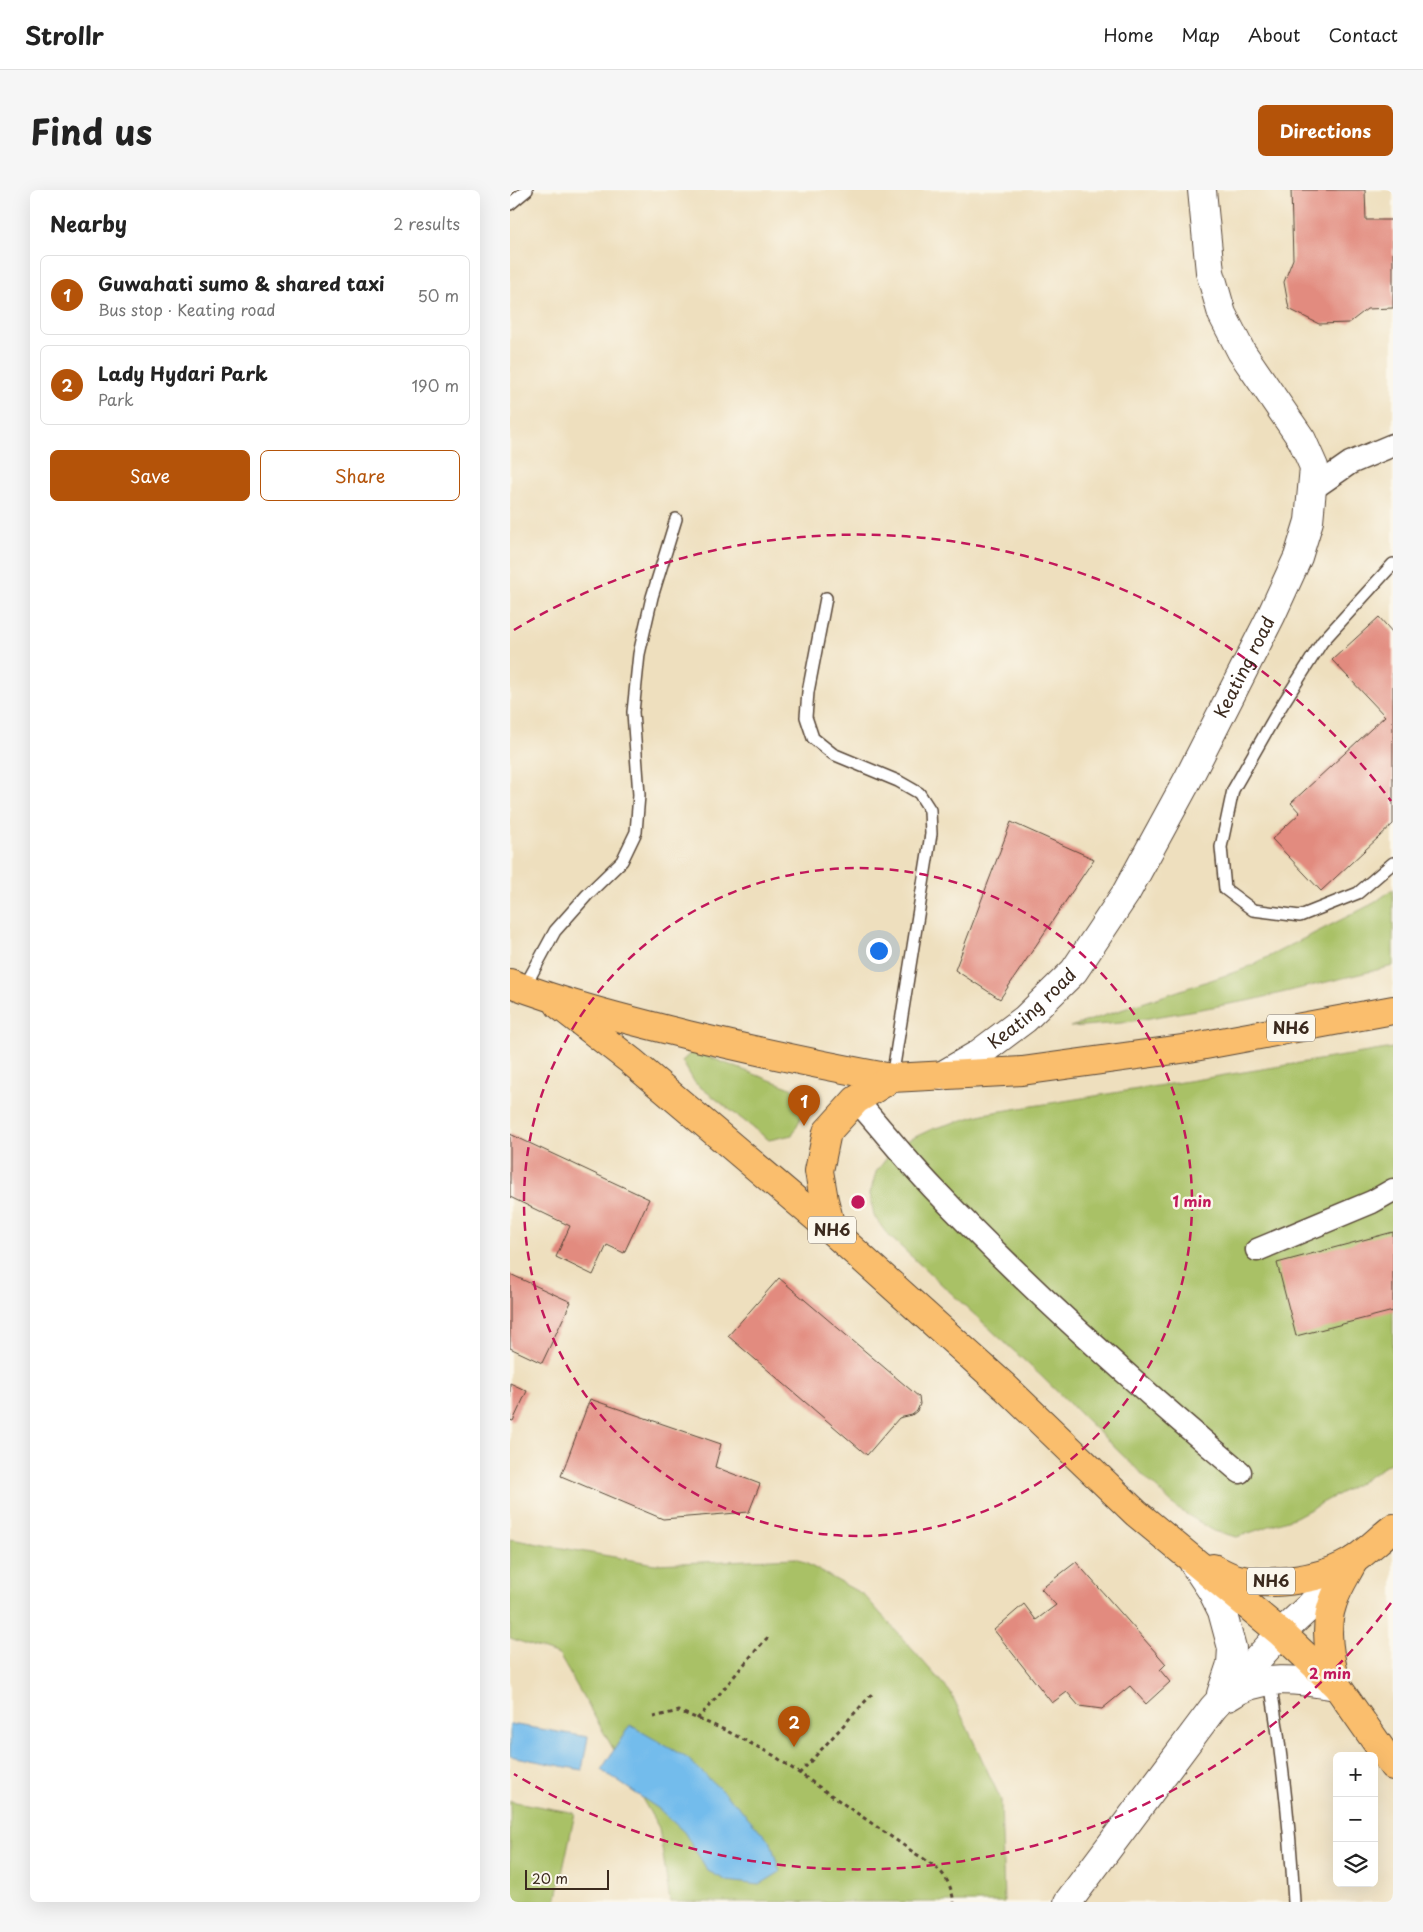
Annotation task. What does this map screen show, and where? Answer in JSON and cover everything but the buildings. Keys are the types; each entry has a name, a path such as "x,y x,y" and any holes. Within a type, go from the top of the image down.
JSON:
{"highway":[{"name":"NH6","path":"517,986 552,999 748,1050 892,1078 1022,1071 1189,1048 1393,1010"},
{"name":"NH6","path":"552,999 631,1061 832,1231 1005,1387 1136,1513 1281,1633 1338,1686 1393,1766"},
{"name":"NH6","path":"832,1231 819,1170 827,1132 856,1100 892,1078"},
{"name":"NH6","path":"1189,1557 1237,1578 1256,1581 1284,1581 1313,1577 1358,1556 1393,1528"},
{"name":"NH6","path":"1338,1686 1330,1653 1328,1630 1330,1615 1333,1601 1358,1556"}],"street":[{"name":"Keating road","path":"940,1076 977,1054 1025,1019 1074,971 1126,893 1187,781 1271,616 1298,557 1309,521 1314,488 1314,467 1302,440 1241,351 1222,314 1210,272 1202,190"},
{"path":"1314,488 1350,463 1393,445"},
{"path":"856,1100 933,1188 1003,1259 1159,1404 1240,1472"},
{"path":"1257,1250 1372,1202 1393,1190"},
{"path":"1212,1708 1281,1633 1358,1556 1393,1542"},
{"path":"1068,1902 1224,1691 1231,1664 1232,1648 1219,1604 1201,1573 1189,1557"},
{"path":"1212,1708 1236,1691 1270,1681 1287,1679 1338,1686"}],"lane":[{"path":"510,204 528,190"},
{"path":"517,986 555,931 587,895 622,861 636,832 639,795 633,712 639,654 652,597 676,520"},
{"path":"1393,564 1322,642 1277,713 1233,790 1220,847 1225,889 1253,910 1300,916 1358,893 1393,863"},
{"path":"826,598 808,692 806,717 813,738 833,754 898,780 919,794 930,810 931,834 892,1078"},
{"path":"1270,1681 1282,1753 1290,1832 1294,1902"}],"path":[{"path":"697,1719 770,1635"},
{"path":"799,1774 872,1694"},
{"path":"653,1717 679,1711 725,1730 765,1751 935,1866 951,1884 954,1902"}],"green space":[{"path":"1393,889 1393,966 1252,1000 1121,1023 1070,1027 1244,969 1374,903"},
{"path":"1393,1048 1393,1461 1359,1483 1296,1517 1237,1537 1214,1531 1178,1509 1040,1375 887,1234 874,1216 870,1194 876,1172 896,1146 932,1129 983,1114"},
{"path":"693,1051 807,1094 803,1114 792,1135 769,1140 695,1083 682,1061"},
{"path":"510,1539 655,1564 796,1558 864,1595 951,1693 1001,1800 1004,1902 670,1902 659,1828 559,1655 510,1638"},
{"path":"510,1801 575,1813 556,1902 510,1902"}],"water":[{"path":"510,1724 588,1737 582,1770 510,1756"},
{"path":"630,1725 687,1758 739,1807 771,1843 780,1872 759,1885 727,1881 708,1871 684,1832 659,1809 601,1770"}],"place":[{"name":"Guwahati sumo & shared taxi","path":"804,1126"},
{"name":"Lady Hydari Park","path":"794,1747"}]}
